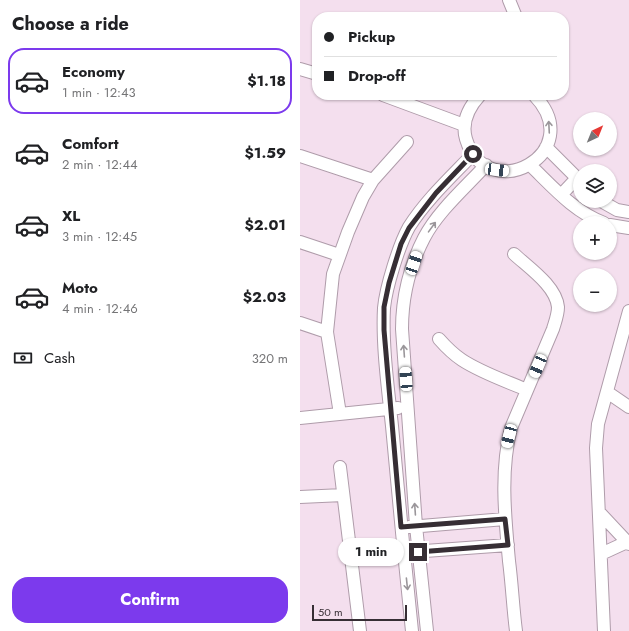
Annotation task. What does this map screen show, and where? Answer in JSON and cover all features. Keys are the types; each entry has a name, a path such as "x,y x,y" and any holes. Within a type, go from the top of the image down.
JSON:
{"street":[{"path":"509,0 514,12"},
{"path":"300,69 312,73"},
{"path":"396,100 464,125"},
{"path":"475,100 467,114 464,125 468,145 473,154 486,166 497,170 508,171 519,170 530,165 546,147 550,136 550,125 548,113 539,100"},
{"path":"340,414 327,332 334,274 339,255 363,197 373,180 407,142"},
{"path":"546,147 573,175"},
{"path":"412,631 390,408 384,330 384,307 389,283 401,244 409,228 436,193 473,154"},
{"path":"300,156 373,180"},
{"path":"530,165 561,195 573,201"},
{"path":"427,631 418,552 402,329 402,309 406,288 418,251 425,236 436,220 486,166"},
{"path":"561,195 573,184"},
{"path":"581,208 590,216"},
{"path":"613,208 629,212"},
{"path":"617,226 629,228"},
{"path":"300,242 339,255"},
{"path":"514,254 552,290 556,298 558,308 557,318 553,329 511,428 504,462 505,519 516,631"},
{"path":"604,631 596,448 598,424 629,311"},
{"path":"300,323 327,332"},
{"path":"439,339 451,352 462,360 480,370 527,390"},
{"path":"607,392 629,407"},
{"path":"300,418 408,406"},
{"path":"340,467 360,631"},
{"path":"300,497 343,495"},
{"path":"599,512 628,543 601,554"},
{"path":"401,527 505,519"},
{"path":"404,553 508,545"}],"route":[{"path":"418,552 508,545 505,519 401,527 391,423 384,330 384,307 389,283 401,244 409,228 436,193 473,154"}]}
